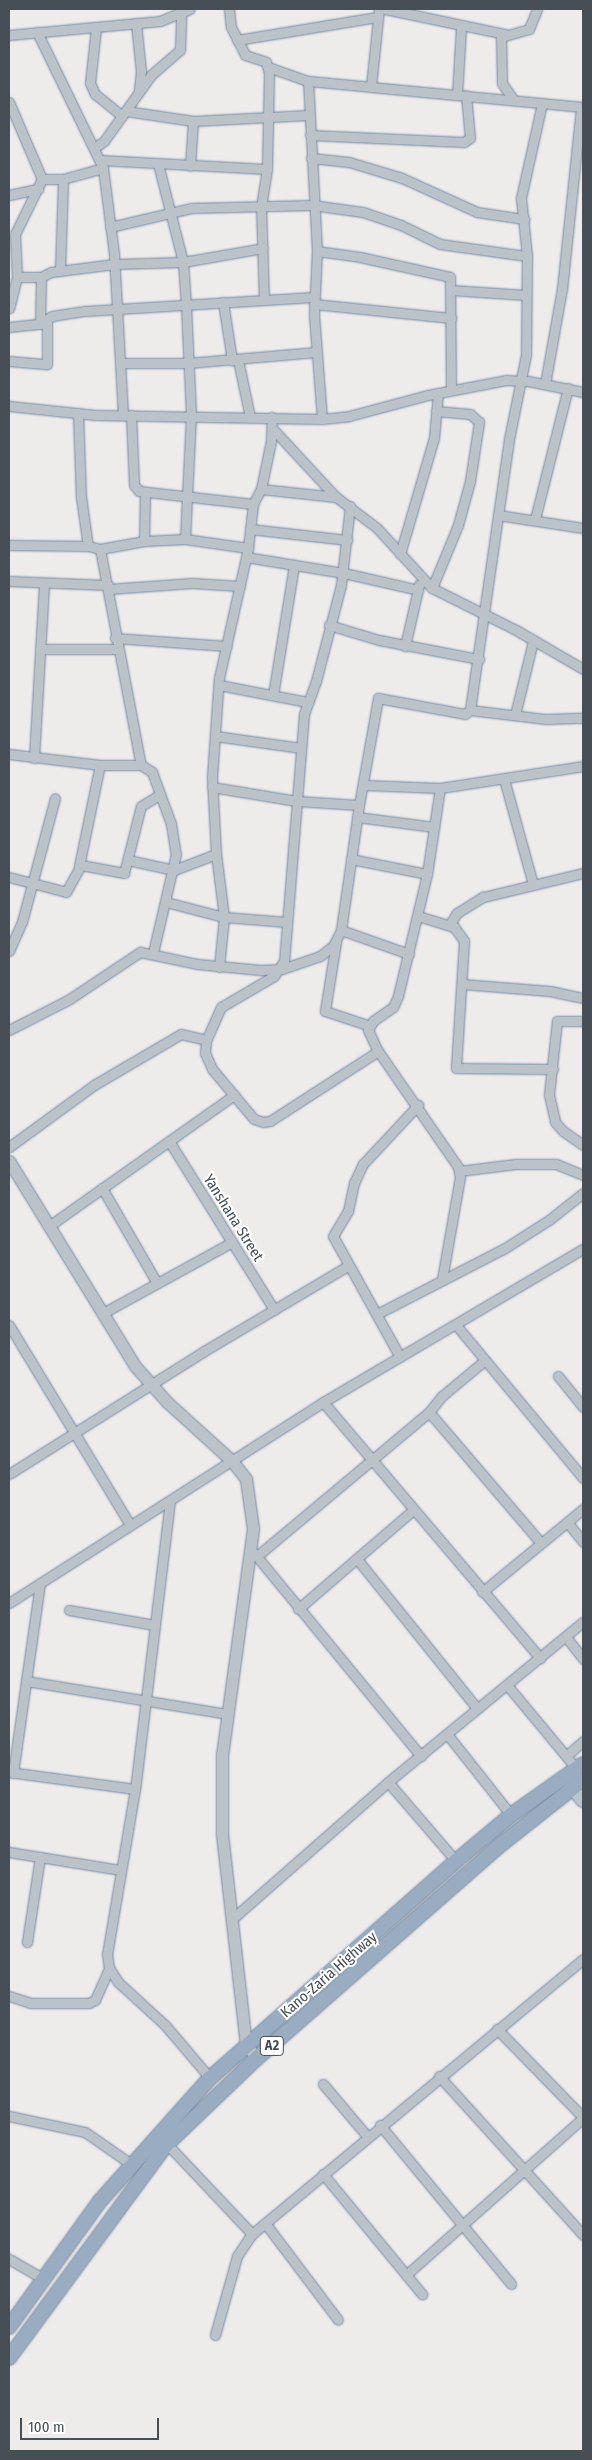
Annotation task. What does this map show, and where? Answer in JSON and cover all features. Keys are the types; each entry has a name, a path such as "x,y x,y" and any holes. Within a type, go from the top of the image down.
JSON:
{"highway":[{"name":"Kano-Zaria Highway","path":"9,2327 43,2279 132,2164 210,2078 456,1861 511,1815 579,1775"},
{"name":"Kano-Zaria Highway","path":"9,2358 167,2144 257,2058 579,1775"}],"main road":[{"path":"579,1775 583,1801"}],"street":[{"path":"9,34 160,21 190,9"},
{"path":"229,9 231,27 245,55 261,59 268,67 308,81 582,107 562,289 545,384"},
{"path":"385,9 462,27 505,34 523,33 529,29 537,9"},
{"path":"94,148 104,141 151,74 180,50 181,13"},
{"path":"237,40 378,13 371,87"},
{"path":"136,24 141,71 139,92"},
{"path":"310,135 464,142 470,138 461,95 462,27"},
{"path":"96,28 90,83 95,94 124,113 193,121 309,115"},
{"path":"37,32 101,164 114,264 115,308 134,485 145,492 253,504"},
{"path":"505,34 500,42 502,83 513,99"},
{"path":"264,300 261,206 267,169 268,67"},
{"path":"308,81 312,205 317,251 314,300 322,419"},
{"path":"491,97 502,83"},
{"path":"9,102 42,179 15,234 15,271 9,308"},
{"path":"370,1026 325,1011 336,942 341,930 358,804 364,785 378,698 465,714 470,710 486,615 498,515 518,380 526,355 527,256 521,198 542,103"},
{"path":"190,166 193,121"},
{"path":"311,158 349,162 402,178 477,212 524,219"},
{"path":"42,179 63,179 101,164 158,164 267,169"},
{"path":"158,164 169,215 183,262 191,416 185,539"},
{"path":"60,271 63,179"},
{"path":"9,195 38,189"},
{"path":"110,227 169,215 191,208 312,205 363,212 401,225 440,244 527,256"},
{"path":"15,271 41,277 60,271 114,264 183,262 263,248"},
{"path":"317,251 446,275 451,280 451,390"},
{"path":"9,361 47,364 41,277"},
{"path":"451,290 526,295"},
{"path":"9,326 44,322 115,308 264,300 314,300 451,318"},
{"path":"223,302 235,360 250,417"},
{"path":"122,362 188,364 317,352"},
{"path":"9,408 127,415 322,419 349,416 438,392 518,380 583,392"},
{"path":"535,519 568,388"},
{"path":"400,554 428,463 438,392"},
{"path":"432,588 458,525 470,481 479,422 470,414 436,411"},
{"path":"78,413 81,497 88,546"},
{"path":"219,967 224,917 216,854 212,787 219,684 247,553 253,504 262,489 272,428 272,417"},
{"path":"272,428 336,497 377,528 432,588 486,615 583,669"},
{"path":"262,489 336,497"},
{"path":"144,541 145,492"},
{"path":"282,969 296,801 307,702 316,681 344,573 350,506"},
{"path":"498,515 535,519 583,528"},
{"path":"250,528 347,540"},
{"path":"9,545 88,546 100,549 144,541 185,539 294,565 344,573 418,590"},
{"path":"100,549 108,587 116,649 141,766"},
{"path":"273,695 294,565"},
{"path":"405,646 421,578"},
{"path":"9,581 108,587 192,583 240,586"},
{"path":"34,758 44,584"},
{"path":"329,625 405,646 479,659"},
{"path":"115,638 227,646"},
{"path":"515,715 533,642"},
{"path":"40,649 116,649"},
{"path":"219,684 307,702"},
{"path":"470,710 515,715 583,718"},
{"path":"214,736 301,748"},
{"path":"9,754 100,765 141,766 152,772 175,841 174,870 153,953"},
{"path":"9,877 68,892 79,866 100,765"},
{"path":"364,785 440,788 583,766"},
{"path":"504,779 533,884"},
{"path":"212,787 296,801 358,804"},
{"path":"440,788 427,874 409,954 395,1004 370,1026 369,1035 378,1051 454,1156 459,1171 442,1279"},
{"path":"79,866 121,873 128,860 141,806 159,795"},
{"path":"9,951 22,922 55,798"},
{"path":"357,817 434,827"},
{"path":"128,860 174,870 216,854"},
{"path":"351,859 427,874"},
{"path":"450,924 457,913 483,897 583,873"},
{"path":"166,902 224,917 287,922"},
{"path":"418,916 450,924 460,932 464,941 462,984 458,1008 456,1068 552,1069"},
{"path":"341,930 409,954"},
{"path":"336,942 320,956 282,969 221,1007 206,1040 205,1053 212,1069 254,1119 270,1121 378,1051"},
{"path":"9,1030 68,1000 136,953 153,953 219,967 282,969"},
{"path":"462,984 522,988 583,998"},
{"path":"583,1021 557,1021 549,1096 555,1122 563,1132 583,1146"},
{"path":"9,1147 94,1085 181,1034 206,1040"},
{"path":"49,1226 234,1095"},
{"path":"400,1357 333,1236 350,1206 357,1173 398,1124 418,1105"},
{"name":"Yanshana Street","path":"169,1141 274,1310"},
{"path":"9,1161 103,1313 151,1384 232,1461 246,1479 250,1497 254,1552 222,1754 222,1834 246,2045 257,2058"},
{"path":"459,1171 516,1164 556,1164 583,1175"},
{"path":"102,1188 157,1283"},
{"path":"377,1314 505,1248 549,1220 583,1193"},
{"path":"103,1313 232,1242"},
{"path":"9,1603 323,1402 583,1249"},
{"path":"9,1474 151,1384 348,1266"},
{"path":"456,1325 583,1478"},
{"path":"9,1326 130,1525"},
{"path":"254,1552 428,1412 442,1396 484,1361"},
{"path":"558,1376 583,1407"},
{"path":"323,1402 482,1592 540,1658"},
{"path":"428,1412 540,1542"},
{"path":"9,1996 30,2003 89,2003 95,2000 109,1968 110,1928 135,1789 170,1501"},
{"path":"298,1609 413,1510"},
{"path":"482,1592 540,1542 583,1510"},
{"path":"567,1522 583,1542"},
{"path":"254,1552 298,1609 421,1756"},
{"path":"357,1559 477,1708"},
{"path":"40,1583 11,1773 135,1789"},
{"path":"68,1610 155,1625"},
{"path":"231,1920 388,1782 583,1622"},
{"path":"566,1636 583,1658"},
{"path":"26,1681 146,1699 228,1714"},
{"path":"507,1685 566,1756 579,1775"},
{"path":"447,1734 511,1815"},
{"path":"566,1756 583,1741"},
{"path":"388,1782 456,1861"},
{"path":"9,1852 120,1870"},
{"path":"27,1942 40,1857"},
{"path":"215,2335 237,2256 252,2234 380,2125 583,1959"},
{"path":"109,1968 118,1982 165,2025 210,2078"},
{"path":"406,2275 583,2118 497,2029"},
{"path":"439,2076 583,2235"},
{"path":"323,2084 367,2136"},
{"path":"9,2116 85,2132 132,2164"},
{"path":"380,2125 511,2284"},
{"path":"167,2144 252,2234"},
{"path":"323,2174 422,2294"},
{"path":"265,2223 338,2320"},
{"path":"9,2259 43,2279"}]}
